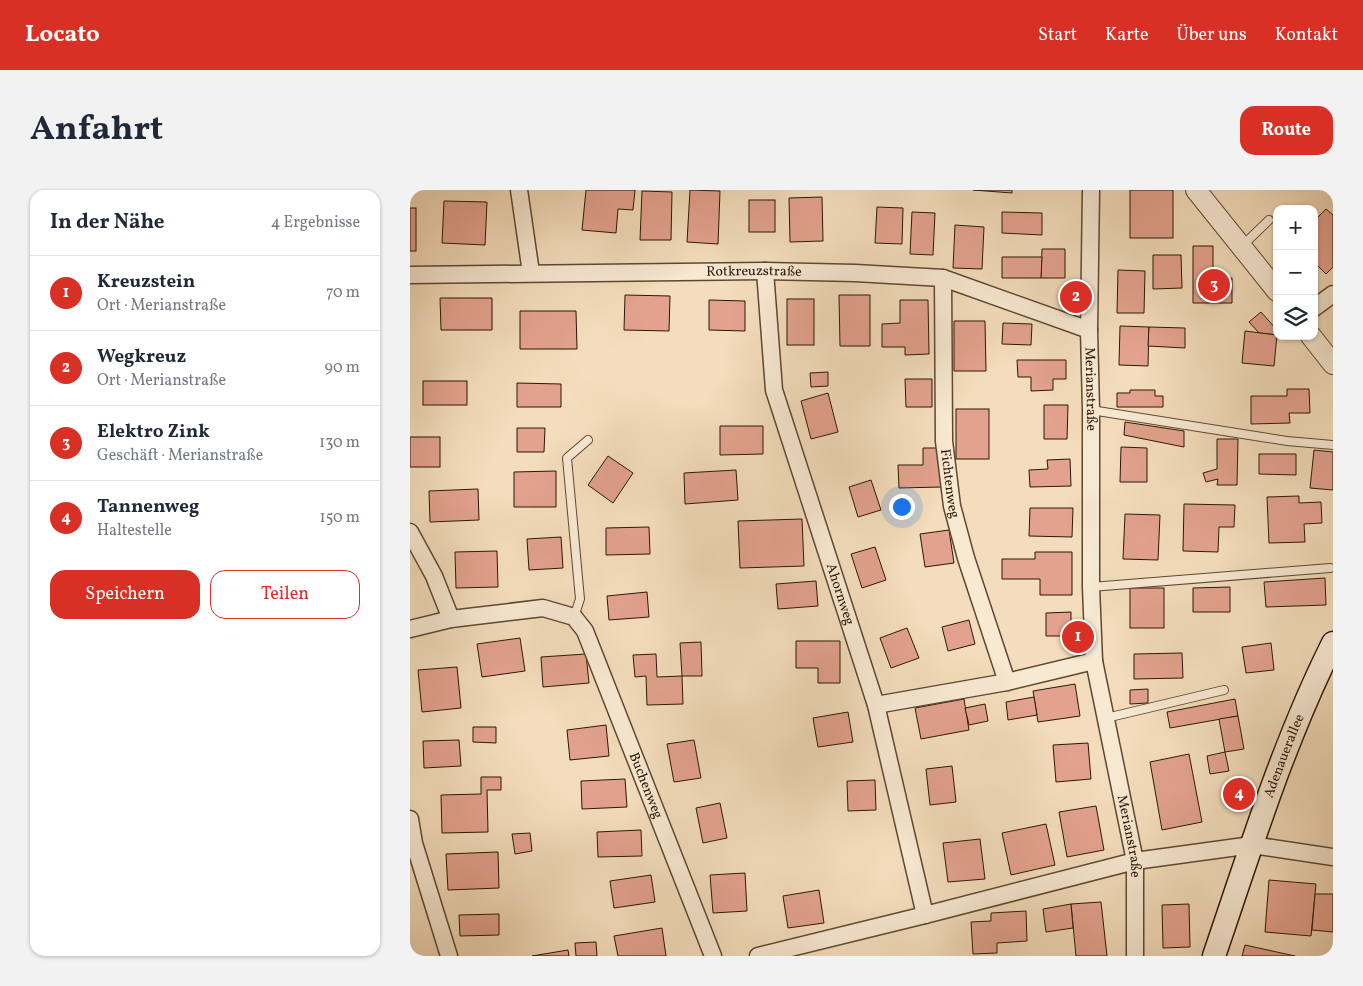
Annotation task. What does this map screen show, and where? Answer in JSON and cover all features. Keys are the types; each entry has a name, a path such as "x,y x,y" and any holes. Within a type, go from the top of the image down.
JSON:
{"main road":[{"name":"Adenauerallee","path":"1214,956 1304,703 1333,643"}],"street":[{"path":"519,190 531,274"},
{"name":"Merianstraße","path":"1091,190 1089,330 1091,587 1094,661 1135,861 1135,956"},
{"path":"1196,190 1273,286"},
{"name":"Rotkreuzstraße","path":"410,275 764,272 855,273 943,278 1089,330"},
{"name":"Ahornweg","path":"764,272 774,390 876,705 925,915"},
{"name":"Fichtenweg","path":"943,278 944,441 952,506 966,558 1007,682"},
{"path":"1318,305 1333,294"},
{"path":"1314,340 1333,364"},
{"path":"410,532 434,576 451,619"},
{"path":"410,629 451,619 543,608 574,617"},
{"name":"Buchenweg","path":"574,617 585,631 713,956"},
{"path":"876,705 1007,682 1094,661"},
{"path":"410,819 414,843 449,956"},
{"path":"758,956 1135,861 1252,845 1333,857"}],"lane":[{"path":"1242,246 1269,220"},
{"path":"1091,410 1287,441 1333,445"},
{"path":"574,617 580,598 568,458 588,440"},
{"path":"1091,587 1330,568"},
{"path":"1106,718 1224,690"}],"building":[{"path":"586,190 635,190 633,210 618,209 616,233 582,230"},
{"path":"690,190 720,191 718,244 687,242"},
{"path":"973,190 1012,190 1012,193"},
{"path":"1130,190 1173,190 1173,238 1130,238"},
{"path":"642,191 672,192 671,240 640,240"},
{"path":"822,197 823,241 790,242 789,198"},
{"path":"749,200 775,200 775,232 749,232"},
{"path":"444,201 487,202 485,245 442,243"},
{"path":"877,207 903,208 902,244 875,243"},
{"path":"410,208 416,208 416,251 410,251"},
{"path":"1326,209 1333,215 1333,267 1326,274 1318,266 1318,217"},
{"path":"912,212 935,213 933,255 910,254"},
{"path":"1002,212 1042,213 1042,235 1002,233"},
{"path":"955,225 984,227 982,269 953,268"},
{"path":"1193,246 1213,246 1213,278 1232,278 1232,303 1193,303"},
{"path":"1042,249 1065,249 1065,278 1041,278"},
{"path":"1153,255 1181,255 1182,288 1153,289"},
{"path":"1002,257 1042,257 1041,278 1002,278"},
{"path":"1118,270 1145,271 1144,313 1117,313"},
{"path":"625,295 670,296 669,331 624,330"},
{"path":"839,295 870,295 870,346 840,346"},
{"path":"440,298 492,298 492,330 441,330"},
{"path":"787,299 814,299 814,345 787,345"},
{"path":"709,300 745,301 745,331 709,330"},
{"path":"900,300 928,300 929,354 905,355 905,347 882,347 882,324 900,323"},
{"path":"520,311 576,311 577,349 520,349"},
{"path":"1261,312 1273,326 1273,335 1259,333 1249,322"},
{"path":"954,321 985,321 986,371 954,371"},
{"path":"1003,323 1032,324 1031,345 1002,344"},
{"path":"1120,326 1149,327 1148,366 1119,365"},
{"path":"1149,327 1185,328 1185,348 1148,346"},
{"path":"1245,331 1273,334 1273,340 1277,340 1274,366 1242,363"},
{"path":"1017,360 1066,360 1066,379 1053,379 1053,390 1031,391 1031,377 1018,377"},
{"path":"828,372 828,386 811,387 810,373"},
{"path":"905,379 932,379 932,407 906,407"},
{"path":"423,381 467,381 467,405 423,405"},
{"path":"517,383 561,384 561,407 517,407"},
{"path":"1287,389 1309,389 1310,413 1289,413 1290,423 1251,424 1251,396 1287,396"},
{"path":"1130,390 1155,390 1155,396 1163,396 1163,407 1117,407 1117,393 1130,393"},
{"path":"828,393 838,432 811,439 801,401"},
{"path":"1044,405 1068,405 1067,439 1044,439"},
{"path":"956,409 989,409 989,459 956,459"},
{"path":"1125,422 1184,431 1184,447 1124,435"},
{"path":"720,426 763,426 763,454 720,455"},
{"path":"517,428 545,428 544,452 517,452"},
{"path":"410,437 440,437 440,467 410,467"},
{"path":"1217,439 1238,439 1237,485 1217,485 1218,479 1206,482 1203,473 1217,469"},
{"path":"1121,447 1147,448 1147,482 1120,482"},
{"path":"923,448 941,448 942,487 899,488 898,465 923,465"},
{"path":"1314,450 1333,452 1333,490 1310,488"},
{"path":"1259,454 1296,454 1296,475 1259,474"},
{"path":"608,456 633,473 613,503 588,485"},
{"path":"1070,459 1071,486 1030,487 1029,470 1048,469 1047,460"},
{"path":"736,470 738,500 685,504 684,473"},
{"path":"556,471 556,507 514,507 514,472"},
{"path":"871,480 881,510 858,517 849,487"},
{"path":"478,489 479,520 430,522 429,491"},
{"path":"1299,496 1299,503 1321,502 1322,523 1304,524 1305,542 1269,543 1267,497"},
{"path":"1184,504 1235,505 1234,527 1219,527 1218,552 1183,551"},
{"path":"1030,508 1073,508 1072,537 1029,536"},
{"path":"1125,514 1160,515 1158,560 1123,559"},
{"path":"802,519 804,566 740,568 738,521"},
{"path":"649,527 650,554 606,555 606,528"},
{"path":"949,530 954,563 925,567 920,534"},
{"path":"561,537 563,568 529,570 527,539"},
{"path":"875,547 886,580 862,588 851,554"},
{"path":"497,551 498,587 456,588 455,552"},
{"path":"1035,552 1072,552 1072,595 1040,595 1040,579 1002,579 1002,559 1035,559"},
{"path":"1325,578 1326,605 1266,607 1264,582"},
{"path":"816,581 818,606 778,609 776,584"},
{"path":"1230,587 1230,612 1193,612 1193,588"},
{"path":"1130,588 1164,588 1164,628 1130,628"},
{"path":"647,592 649,617 609,620 607,596"},
{"path":"1071,612 1071,636 1046,636 1046,613"},
{"path":"969,620 975,644 948,651 942,627"},
{"path":"907,628 919,658 891,668 880,638"},
{"path":"520,638 525,671 482,677 477,644"},
{"path":"796,641 840,641 840,683 818,683 818,668 796,668"},
{"path":"701,642 702,676 682,676 680,643"},
{"path":"1271,643 1274,670 1246,673 1242,647"},
{"path":"1182,653 1183,678 1134,679 1134,654"},
{"path":"586,654 589,683 543,687 541,657"},
{"path":"656,654 657,677 682,676 683,704 647,705 646,676 635,677 633,655"},
{"path":"457,667 461,708 422,712 418,670"},
{"path":"1075,684 1080,716 1038,722 1033,691"},
{"path":"1148,689 1148,703 1130,704 1130,690"},
{"path":"1034,697 1037,715 1008,720 1006,702"},
{"path":"964,699 969,730 921,739 915,708"},
{"path":"1235,699 1238,716 1170,728 1167,712"},
{"path":"985,704 988,721 969,725 965,708"},
{"path":"848,712 853,742 818,747 813,718"},
{"path":"1238,716 1244,749 1225,752 1219,719"},
{"path":"606,725 609,756 570,760 567,730"},
{"path":"473,727 496,727 496,743 473,742"},
{"path":"459,740 461,766 424,768 423,741"},
{"path":"694,740 701,778 674,782 667,744"},
{"path":"1088,743 1091,779 1056,782 1053,745"},
{"path":"1225,752 1229,771 1210,774 1207,756"},
{"path":"1189,754 1202,822 1162,830 1150,762"},
{"path":"952,766 956,802 930,805 926,769"},
{"path":"481,777 501,777 501,790 487,790 488,832 442,833 441,795 481,794"},
{"path":"625,779 627,807 582,809 581,781"},
{"path":"875,780 876,810 848,811 847,781"},
{"path":"720,803 727,838 703,843 696,808"},
{"path":"1096,806 1104,850 1067,857 1059,812"},
{"path":"1046,824 1055,865 1011,875 1002,833"},
{"path":"641,830 642,856 598,857 597,832"},
{"path":"530,833 532,851 515,854 512,834"},
{"path":"980,839 985,879 948,882 943,843"},
{"path":"498,852 499,888 448,890 446,854"},
{"path":"745,873 747,911 713,913 710,875"},
{"path":"651,875 655,902 614,908 610,881"},
{"path":"1269,880 1316,884 1311,936 1265,932"},
{"path":"819,890 824,923 788,928 783,896"},
{"path":"1315,894 1333,894 1333,932 1312,930"},
{"path":"1101,902 1107,956 1076,956 1071,904"},
{"path":"1071,904 1073,928 1046,932 1043,909"},
{"path":"1189,904 1190,947 1163,948 1162,905"},
{"path":"1026,911 1027,941 997,943 997,953 973,954 971,922 991,921 991,913"},
{"path":"499,914 499,935 460,936 459,915"},
{"path":"662,928 666,956 618,956 614,936"},
{"path":"596,942 597,956 576,956 575,943"},
{"path":"1245,945 1295,956 1242,956"},
{"path":"568,950 569,956 532,956"}],"place":[{"name":"Elektro Zink","path":"1214,285"},
{"name":"Wegkreuz","path":"1076,297"},
{"name":"Kreuzstein","path":"1078,637"},
{"name":"Tannenweg","path":"1239,794"}]}
